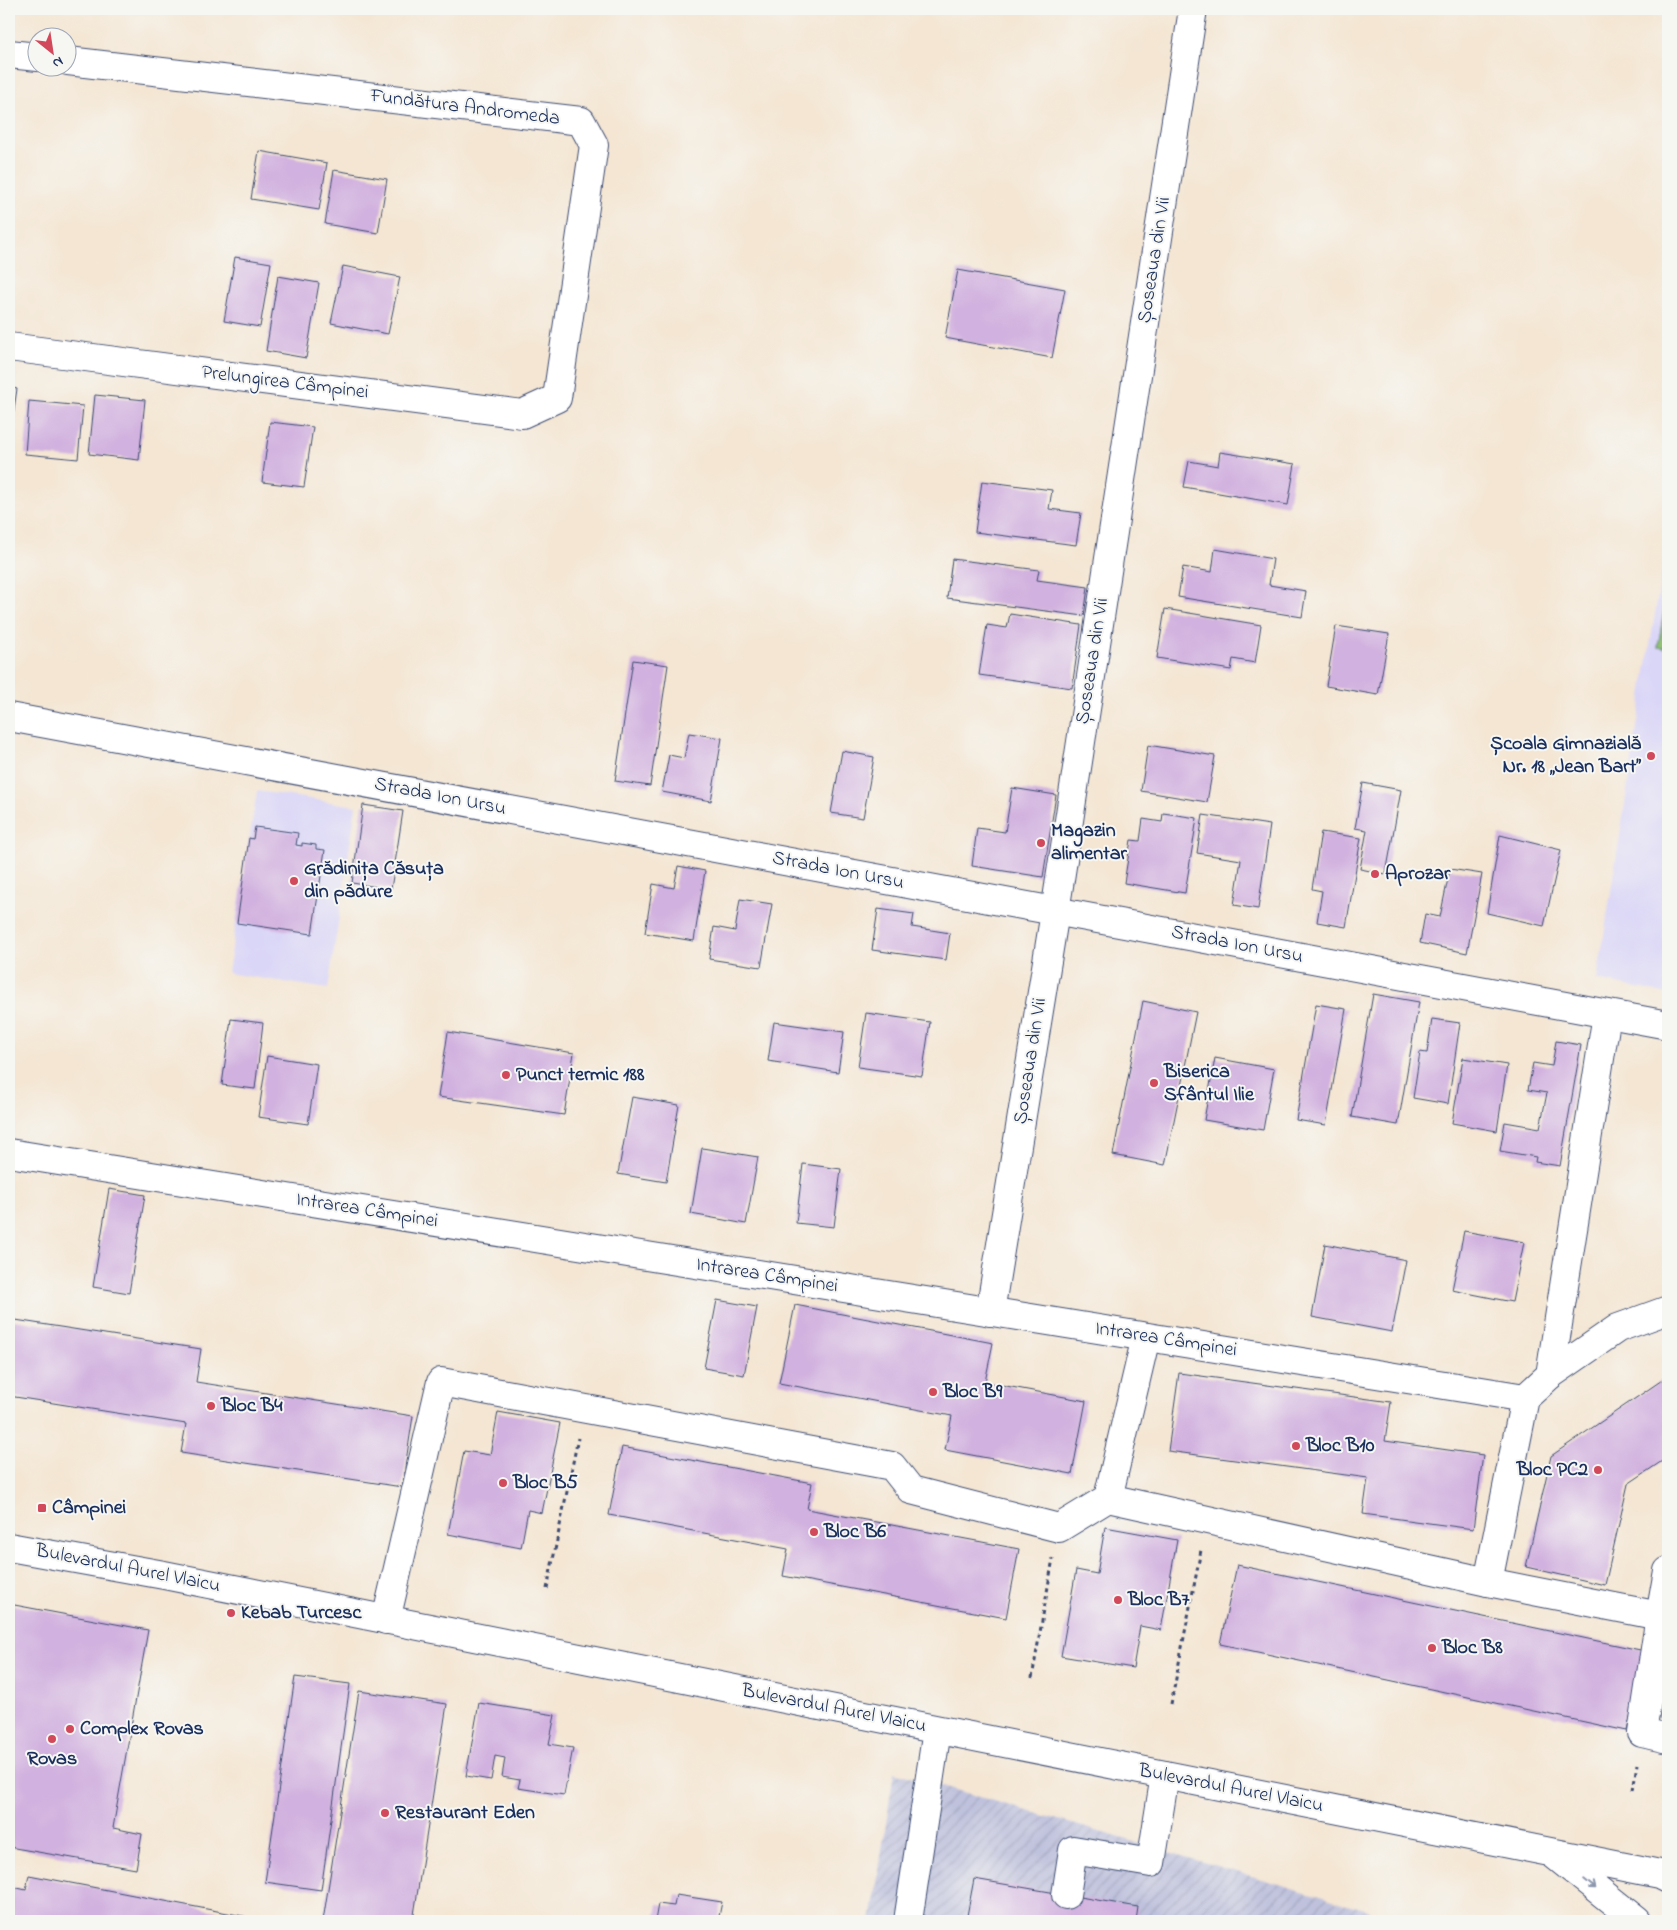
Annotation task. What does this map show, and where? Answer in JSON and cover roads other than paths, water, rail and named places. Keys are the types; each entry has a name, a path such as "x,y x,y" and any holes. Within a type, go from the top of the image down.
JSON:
{"street":[{"name":"Șoseaua din Vii","path":"990,1312 1055,912 1193,9"},
{"path":"9,54 28,56"},
{"name":"Fundătura Andromeda","path":"78,62 581,121 594,145 557,398"},
{"name":"Prelungirea Câmpinei","path":"9,347 522,414 557,398"},
{"name":"Strada Ion Ursu","path":"9,717 1668,1025"},
{"path":"1550,1375 1607,1014"},
{"name":"Intrarea Câmpinei","path":"9,1153 1525,1398"},
{"path":"1488,1582 1525,1398 1550,1375 1618,1328 1668,1310"},
{"path":"1108,1498 1146,1337"},
{"path":"386,1620 441,1382 892,1466 911,1490 1059,1528 1108,1498 1488,1582 1660,1616"},
{"name":"Bulevardul Aurel Vlaicu","path":"9,1546 164,1575 1665,1875"},
{"path":"1668,1571 1642,1733 1668,1739"},
{"path":"908,1921 937,1730"},
{"path":"1066,1895 1073,1850 1151,1863 1165,1775"},
{"path":"1552,1853 1637,1921"}],"place":[{"name":"Școala Gimnazială Nr. 18 „Jean Bart”","path":"1651,756"},
{"name":"Magazin alimentar","path":"1041,843"},
{"name":"Aprozar","path":"1375,874"},
{"name":"Grădinița Căsuța din pădure","path":"294,881"},
{"name":"Punct termic 188","path":"506,1075"},
{"name":"Biserica Sfântul Ilie","path":"1154,1083"},
{"name":"Bloc B9","path":"933,1392"},
{"name":"Bloc B4","path":"211,1406"},
{"name":"Bloc B10","path":"1296,1446"},
{"name":"Bloc PC2","path":"1598,1470"},
{"name":"Bloc B5","path":"503,1483"},
{"name":"Câmpinei","path":"42,1508"},
{"name":"Bloc B6","path":"814,1532"},
{"name":"Bloc B7","path":"1118,1600"},
{"name":"Kebab Turcesc","path":"231,1613"},
{"name":"Bloc B8","path":"1432,1648"},
{"name":"Complex Rovas","path":"70,1729"},
{"name":"Rovas","path":"52,1739"},
{"name":"Restaurant Eden","path":"385,1813"}]}
